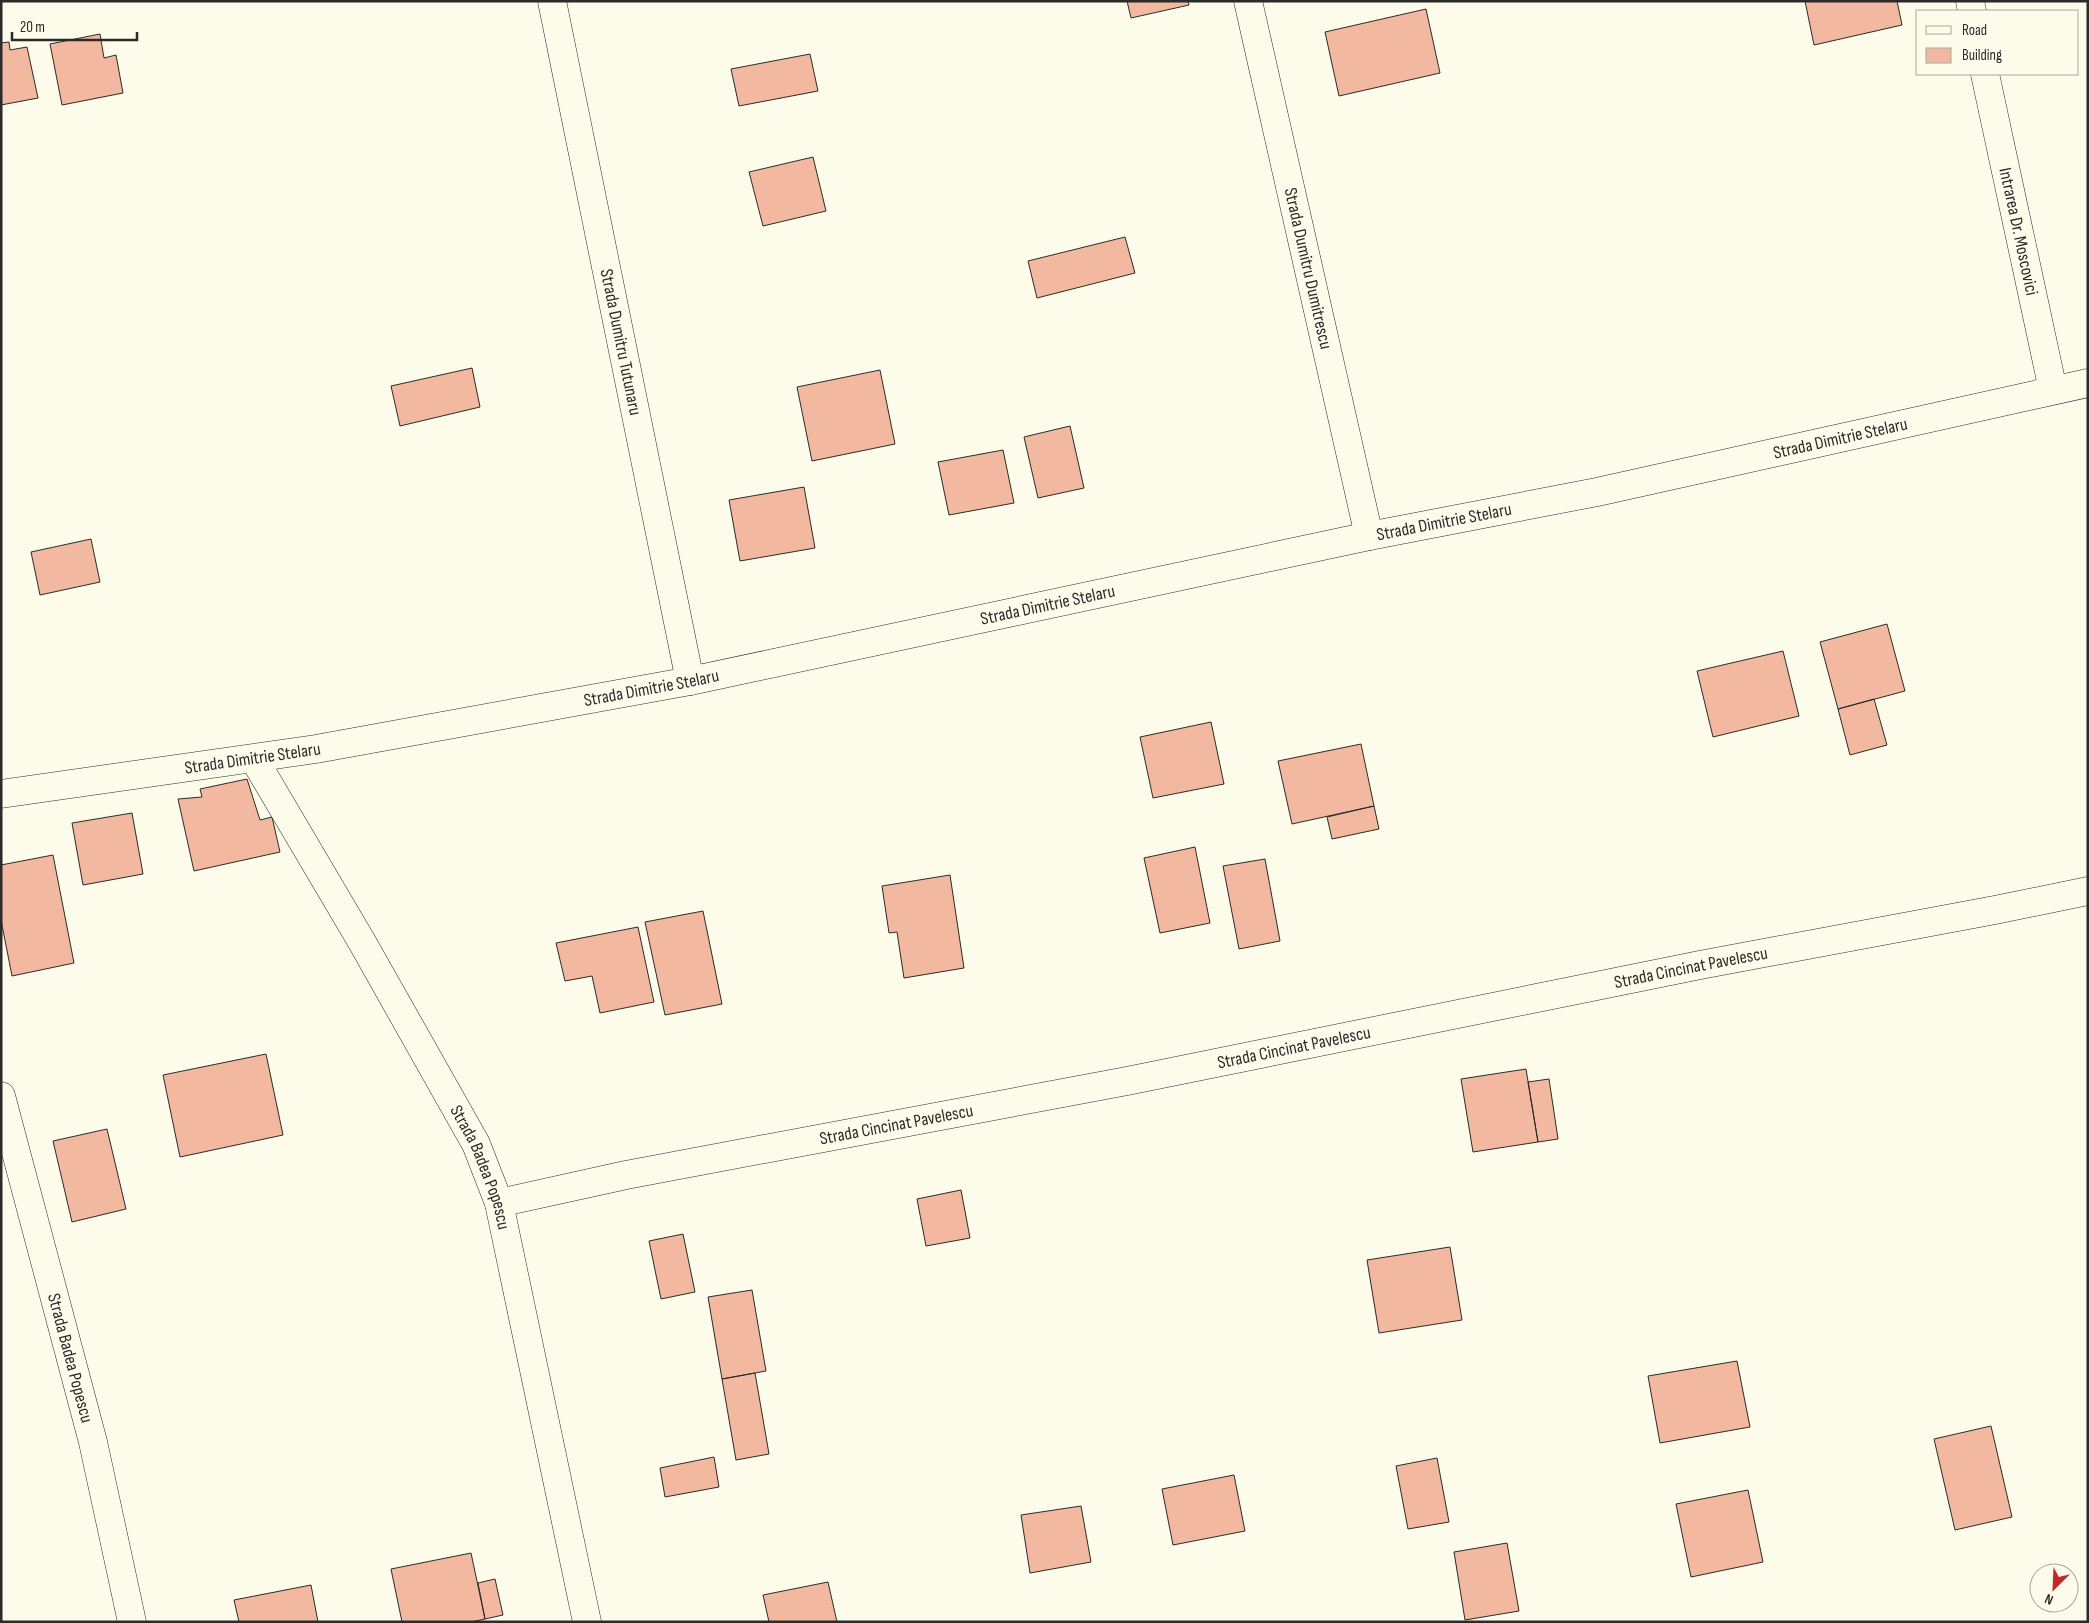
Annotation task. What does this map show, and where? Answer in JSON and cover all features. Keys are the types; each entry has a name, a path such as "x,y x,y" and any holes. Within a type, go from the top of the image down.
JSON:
{"street":[{"name":"Strada Dumitru Tutunaru","path":"552,1 690,681"},
{"name":"Strada Dumitru Dumitrescu","path":"1248,1 1369,536"},
{"name":"Intrarea Dr. Moscovici","path":"1985,75 2053,390"},
{"name":"Strada Dimitrie Stelaru","path":"1,794 254,759 376,739 690,681 1369,536 1597,492 2088,383"},
{"name":"Strada Badea Popescu","path":"254,759 362,942 476,1144 499,1203 587,1622"},
{"name":"Strada Cincinat Pavelescu","path":"499,1203 626,1175 1137,1079 1700,965 1995,910 2088,890"},
{"name":"Strada Badea Popescu","path":"1,1096 92,1442 132,1622"}],"building":[{"path":"1127,1 1188,1 1189,5 1131,18"},
{"path":"1805,1 1897,1 1902,25 1814,45"},
{"path":"1426,9 1440,73 1339,96 1325,32"},
{"path":"100,34 104,58 116,55 123,93 62,105 50,44"},
{"path":"9,42 10,50 27,47 38,98 1,105 1,43"},
{"path":"810,54 818,91 739,106 731,69"},
{"path":"813,157 826,211 763,226 749,172"},
{"path":"1125,237 1135,273 1037,298 1028,261"},
{"path":"472,368 480,407 400,426 391,386"},
{"path":"880,370 895,444 812,461 797,387"},
{"path":"1070,426 1084,488 1038,498 1024,437"},
{"path":"1003,450 1014,503 949,515 938,462"},
{"path":"804,487 815,548 740,561 729,500"},
{"path":"91,539 100,582 40,595 31,552"},
{"path":"1887,624 1905,691 1838,709 1820,642"},
{"path":"1783,651 1799,716 1713,737 1697,671"},
{"path":"1874,699 1887,745 1850,755 1838,709"},
{"path":"1211,722 1224,784 1153,798 1140,737"},
{"path":"1361,744 1374,806 1292,824 1278,761"},
{"path":"247,779 260,820 272,817 280,852 194,871 178,799 202,797 200,789"},
{"path":"1374,806 1379,829 1332,839 1327,817"},
{"path":"132,813 143,874 83,885 72,823"},
{"path":"1195,847 1210,923 1160,933 1144,858"},
{"path":"53,855 74,963 12,976 1,920 1,865"},
{"path":"1265,859 1280,941 1239,949 1223,866"},
{"path":"950,875 964,968 904,978 897,932 889,933 882,886"},
{"path":"703,911 722,1004 665,1015 645,922"},
{"path":"638,927 654,1002 600,1013 592,976 565,981 556,943"},
{"path":"266,1054 283,1135 180,1157 163,1075"},
{"path":"1526,1069 1538,1142 1473,1152 1461,1079"},
{"path":"1549,1079 1558,1139 1538,1142 1528,1082"},
{"path":"107,1129 126,1209 72,1222 53,1141"},
{"path":"961,1190 970,1238 926,1246 917,1199"},
{"path":"683,1234 695,1292 661,1299 649,1241"},
{"path":"1450,1247 1462,1320 1379,1333 1367,1260"},
{"path":"752,1290 766,1371 722,1379 708,1297"},
{"path":"1737,1361 1750,1427 1660,1443 1648,1376"},
{"path":"755,1373 769,1454 736,1460 722,1379"},
{"path":"1991,1426 2012,1517 1955,1530 1934,1439"},
{"path":"714,1457 719,1487 665,1497 660,1468"},
{"path":"1437,1458 1449,1522 1408,1529 1396,1466"},
{"path":"1234,1475 1245,1531 1173,1545 1162,1489"},
{"path":"1748,1490 1763,1562 1691,1577 1676,1504"},
{"path":"1081,1506 1091,1562 1030,1573 1021,1515"},
{"path":"1507,1543 1519,1611 1465,1620 1454,1552"},
{"path":"471,1553 485,1619 471,1622 402,1622 391,1569"},
{"path":"495,1579 503,1615 485,1619 478,1583"},
{"path":"828,1582 837,1622 769,1622 763,1595"},
{"path":"311,1585 318,1622 239,1622 234,1600"}]}
